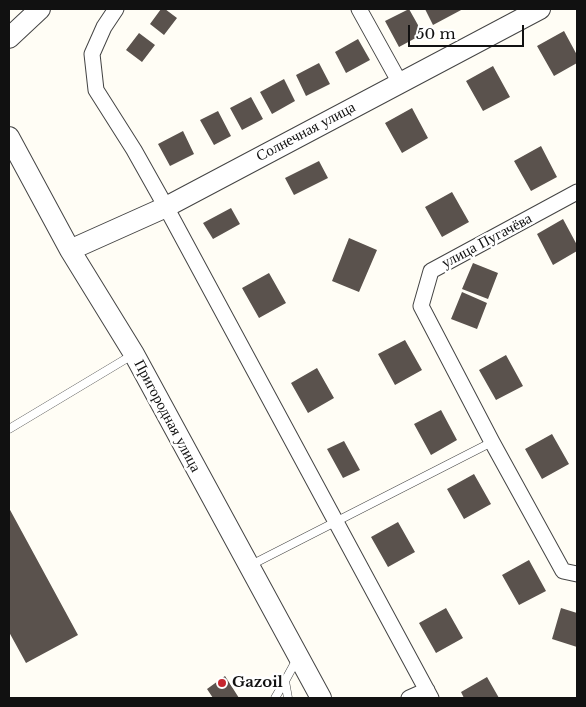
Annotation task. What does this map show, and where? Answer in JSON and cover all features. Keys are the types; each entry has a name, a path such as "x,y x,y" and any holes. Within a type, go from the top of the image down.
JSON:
{"street":[{"path":"9,38 40,9"},
{"path":"116,9 104,27 92,54 96,90 134,150 166,207 429,694 409,698"},
{"path":"359,9 400,83"},
{"name":"Солнечная улица","path":"70,250 166,207 540,9"},
{"name":"Пригородная улица","path":"9,137 70,250 134,354 321,698"},
{"name":"улица Пугачёва","path":"577,192 431,270 421,306 562,572 577,574"}],"lane":[{"path":"9,429 134,354"},
{"path":"249,567 336,520 492,442"},
{"path":"275,698 298,657"},
{"path":"285,681 288,698"}],"building":[{"path":"161,9 165,9 177,18 164,35 150,24"},
{"path":"409,9 423,34 399,47 385,21"},
{"path":"425,9 463,9 433,25"},
{"path":"564,31 577,55 577,63 554,76 537,46"},
{"path":"139,33 155,45 142,62 126,50"},
{"path":"358,39 370,60 346,73 335,52"},
{"path":"319,63 330,84 306,96 296,75"},
{"path":"493,66 510,97 483,111 466,81"},
{"path":"284,79 295,101 272,114 260,92"},
{"path":"251,97 263,119 242,130 230,108"},
{"path":"412,108 428,138 402,153 385,123"},
{"path":"218,111 231,136 214,145 200,120"},
{"path":"183,131 194,154 170,166 158,144"},
{"path":"541,146 557,177 531,191 514,161"},
{"path":"319,161 328,178 294,195 285,178"},
{"path":"452,192 469,222 442,237 425,207"},
{"path":"231,208 240,224 213,239 203,223"},
{"path":"563,219 577,245 577,251 553,265 537,234"},
{"path":"349,238 377,250 359,292 332,281"},
{"path":"473,263 498,273 488,299 462,289"},
{"path":"269,273 286,303 259,318 242,288"},
{"path":"462,292 487,303 477,329 451,319"},
{"path":"405,340 422,370 395,385 378,354"},
{"path":"506,355 523,386 496,400 479,370"},
{"path":"317,368 334,398 308,413 291,383"},
{"path":"441,410 457,440 431,455 414,424"},
{"path":"552,434 569,464 542,479 525,449"},
{"path":"344,441 360,470 343,478 327,449"},
{"path":"474,474 491,504 464,519 447,489"},
{"path":"9,508 78,635 26,663 9,632"},
{"path":"398,522 415,552 388,567 371,537"},
{"path":"529,560 546,591 519,605 502,575"},
{"path":"446,608 463,638 436,653 419,623"},
{"path":"561,608 577,613 577,647 552,639"},
{"name":"Gazoil","path":"225,676 239,698 213,698 207,689"},
{"path":"487,677 499,698 464,698 461,692"}],"place":[{"name":"Gazoil","path":"222,683"}]}
